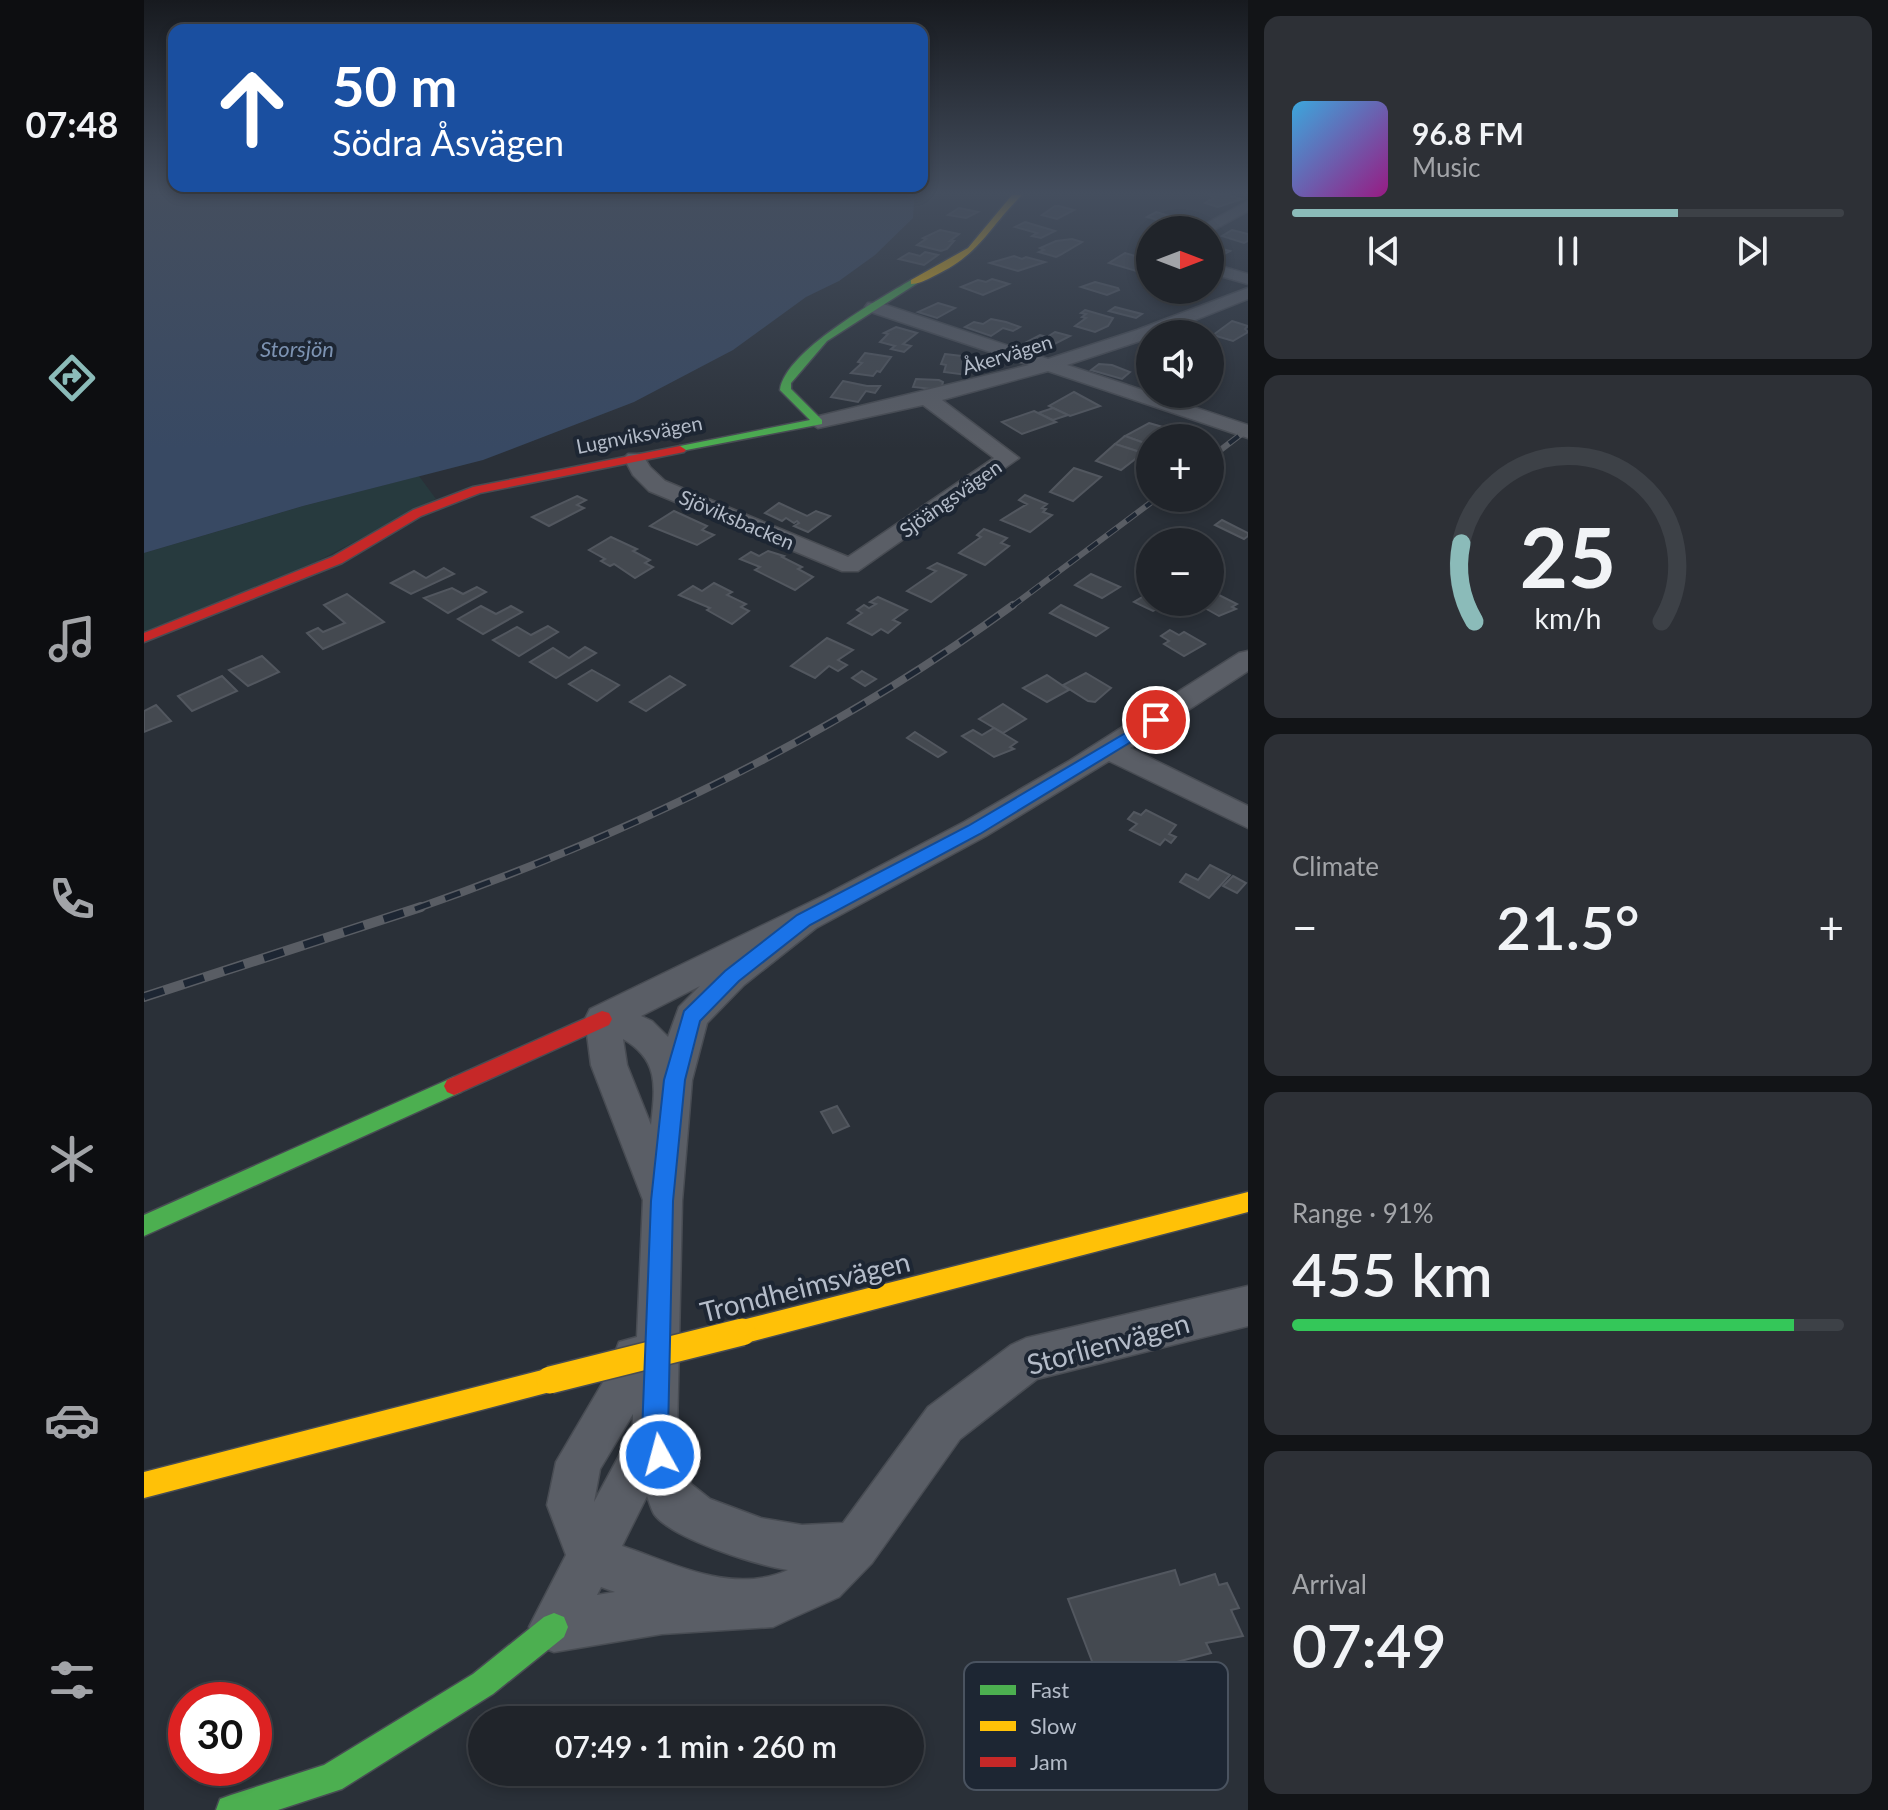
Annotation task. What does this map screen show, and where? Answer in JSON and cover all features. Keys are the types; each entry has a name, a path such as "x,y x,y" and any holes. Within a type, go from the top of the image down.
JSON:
{"street":[{"path":"818,422 785,390 786,382 823,339 922,279"},
{"name":"Åkervägen","path":"818,422 929,400 994,383 1150,331 1248,293"},
{"path":"874,307 1248,432"},
{"name":"Sjöängsvägen","path":"850,566 1008,458 929,400"},
{"name":"Lugnviksvägen","path":"144,638 337,560 417,513 465,494 549,473 818,422"},
{"name":"Sjöviksbacken","path":"635,458 641,470 657,486 850,566"},
{"path":"144,1226 602,1019 804,920 974,830 1110,750 1248,659"},
{"path":"1110,750 1248,818"},
{"path":"804,920 732,976 691,1017 674,1080 662,1201 657,1277 655,1434 671,1498 695,1516 761,1542 802,1549 855,1546"},
{"path":"602,1019 632,1024 657,1046 674,1080"},
{"path":"602,1019 609,1065 662,1201"},
{"name":"Trondheimsvägen","path":"144,1485 1248,1202"},
{"path":"657,1277 624,1388 579,1462 570,1505 592,1560 719,1603"},
{"name":"Storlienvägen","path":"554,1627 611,1616 719,1603 773,1602 822,1580 855,1546 944,1423 1026,1360 1248,1306"},
{"path":"231,1810 331,1778 483,1684 554,1627 592,1560 655,1434"}],"green space":[{"path":"419,476 436,499 318,561 144,632 144,553"}],"water":[{"name":"Storsjön","path":"144,279 841,279 806,297 733,350 634,402 483,460 303,506 144,553"}],"building":[{"path":"994,279 1009,284 983,295 961,287 978,280"},
{"path":"1095,282 1119,290 1107,295 1081,287"},
{"path":"938,303 955,308 937,318 918,312"},
{"path":"1115,307 1142,314 1136,318 1109,311"},
{"path":"1085,310 1113,318 1108,326 1095,332 1075,326 1086,318 1082,317 1086,314 1081,313"},
{"path":"991,319 1020,327 1013,331 1003,328 991,336 965,327 974,322 983,324"},
{"path":"1232,321 1248,326 1245,329 1248,332 1233,341 1224,338 1224,327"},
{"path":"896,327 917,333 903,344 911,346 904,352 880,342 888,334 884,333"},
{"path":"1055,332 1070,336 1041,351 1021,345 1040,335 1047,337"},
{"path":"865,353 891,357 873,376 851,373 862,363 858,362"},
{"path":"945,354 971,357 967,375 944,372 946,365 941,364"},
{"path":"1099,364 1130,372 1122,379 1091,370"},
{"path":"916,379 939,380 943,382 941,390 913,387"},
{"path":"843,381 880,386 875,393 866,391 858,402 831,397"},
{"path":"1074,392 1100,406 1070,416 1049,406"},
{"path":"1053,408 1068,415 1053,420 1038,413"},
{"path":"1034,411 1056,422 1022,434 1002,422"},
{"path":"1136,430 1136,440 1125,436"},
{"path":"1125,436 1136,440 1136,451 1115,444"},
{"path":"1115,444 1136,451 1136,458 1121,470 1096,461"},
{"path":"1074,468 1101,477 1073,501 1050,492"},
{"path":"1025,495 1047,504 1042,508 1046,509 1043,512 1052,515 1030,532 1001,520 1027,504 1019,500"},
{"path":"577,496 586,500 577,505 584,508 549,526 532,517"},
{"path":"779,503 807,516 816,511 830,516 808,532 794,526 799,523 797,521 794,523 786,518 782,521 765,513"},
{"path":"674,511 707,526 702,530 714,535 697,545 650,526"},
{"path":"1222,520 1248,533 1248,536 1244,539 1215,525"},
{"path":"984,529 1007,538 1001,543 1009,546 985,565 959,553 981,537 977,535"},
{"path":"611,537 637,549 633,551 650,560 645,563 653,567 635,578 614,564 610,566 601,561 605,559 589,550"},
{"path":"768,551 784,556 813,577 795,590 755,570 760,567 740,559 751,552 759,556"},
{"path":"937,563 966,575 931,602 907,591 936,571 928,568"},
{"path":"444,568 454,574 411,594 391,583 414,571 426,578"},
{"path":"1091,574 1120,587 1102,598 1075,585"},
{"path":"714,583 732,592 727,595 746,604 741,607 749,611 732,624 707,610 710,608 679,595 693,586 702,591"},
{"path":"477,587 486,592 448,613 424,598 452,588 463,594"},
{"path":"347,594 384,622 323,649 307,633 318,628 323,632 345,623 324,605"},
{"path":"878,597 907,610 893,620 900,623 888,633 881,629 872,635 848,623 862,613 857,610 864,605 869,608 876,604 870,602"},
{"path":"1224,598 1237,604 1232,607 1236,609 1224,614"},
{"path":"1061,605 1108,628 1096,636 1050,613"},
{"path":"481,606 496,614 511,606 522,612 483,634 458,619"},
{"path":"548,626 558,632 519,656 493,640 517,627 531,635"},
{"path":"1170,630 1179,635 1184,632 1205,644 1184,656 1164,644 1169,641 1161,636"},
{"path":"827,638 853,650 838,660 847,665 838,671 829,666 815,678 791,666"},
{"path":"585,647 596,653 556,678 530,662 553,648 569,658"},
{"path":"262,656 279,672 248,686 229,670"},
{"path":"592,670 619,685 597,701 569,684"},
{"path":"862,671 876,679 865,686 852,678"},
{"path":"1086,673 1111,688 1095,702 1088,701 1063,685"},
{"path":"1047,675 1069,690 1047,702 1023,688"},
{"path":"222,676 237,691 192,711 178,696"},
{"path":"670,676 685,685 646,711 630,702"},
{"path":"1003,704 1026,719 1003,733 979,719"},
{"path":"156,705 171,721 144,732 144,711"},
{"path":"994,728 1017,742 1010,747 1014,749 994,757 962,736 973,730 982,735"},
{"path":"915,732 946,752 938,757 907,738"},
{"path":"1146,810 1176,825 1169,834 1176,837 1171,843 1165,839 1160,845 1130,830 1137,824 1128,819 1134,812 1141,815"},
{"path":"1210,865 1230,875 1209,898 1180,882 1186,874 1198,880"},
{"path":"1233,876 1246,883 1237,893 1223,886"},
{"path":"837,1106 849,1126 833,1133 821,1112"},
{"path":"1175,1570 1180,1585 1215,1574 1219,1585 1227,1583 1239,1608 1231,1610 1243,1636 1206,1643 1211,1653 1177,1662 1092,1662 1068,1599"}],"railway":[{"path":"1224,447 1248,429"},
{"path":"1011,607 1138,512"},
{"path":"416,909 573,849 726,779 873,698 1013,605"},
{"path":"416,909 421,907"},
{"path":"144,997 416,909"}],"traffic: fast":[{"path":"680,450 818,422 785,390 786,382 823,339 914,282"},
{"path":"144,1226 454,1086"},
{"path":"231,1810 331,1778 483,1684 554,1627"}],"traffic: slow":[{"path":"914,282 919,279"},
{"path":"742,1332 1248,1202"},
{"path":"550,1380 742,1332"},
{"path":"144,1485 550,1380"}],"traffic: jam":[{"path":"144,638 337,560 417,513 477,490 680,450"},
{"path":"454,1086 602,1019"}],"route":[{"path":"660,1455 655,1434 657,1277 662,1201 674,1080 691,1017 732,976 804,920 974,830 1156,720"}]}
